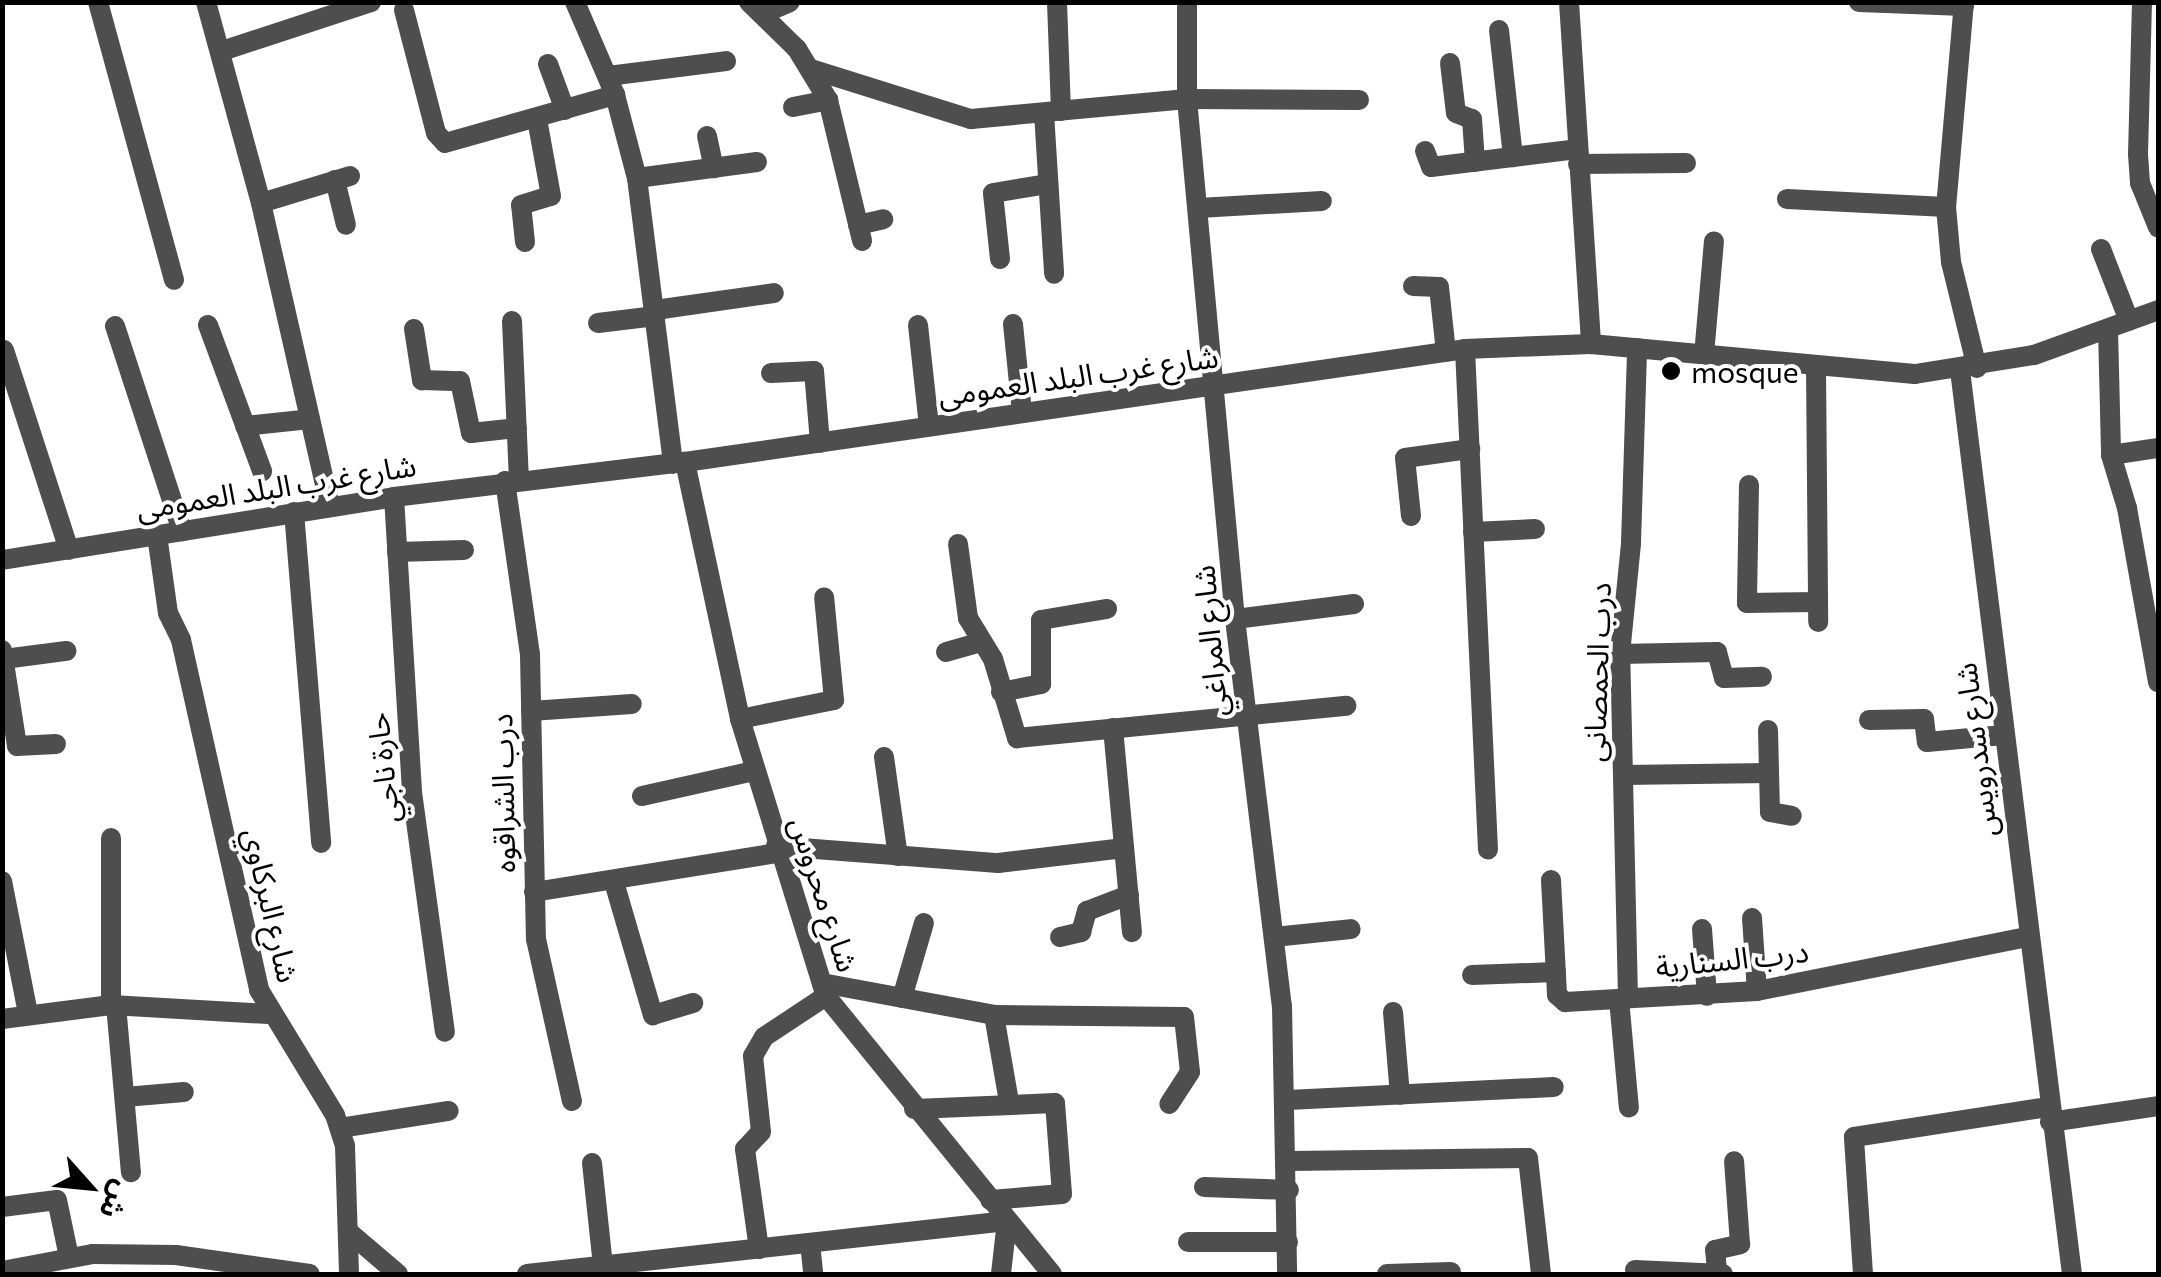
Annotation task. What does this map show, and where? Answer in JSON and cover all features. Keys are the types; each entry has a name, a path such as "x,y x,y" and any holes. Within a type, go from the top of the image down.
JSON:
{"street":[{"path":"98,2 174,280"},
{"path":"206,2 261,203 330,506"},
{"path":"222,51 372,2"},
{"name":"شارع محروس","path":"576,2 611,86 637,178 679,463 754,771 824,989 914,1109 1052,1274"},
{"path":"755,8 790,2"},
{"path":"1054,274 1048,184 1057,2"},
{"name":"شارع المراغي","path":"1187,2 1187,99 1218,384 1235,619 1274,938 1288,1100 1288,1274"},
{"path":"1569,2 1591,344"},
{"path":"1859,2 1964,4"},
{"path":"2142,2 2149,41 2139,168 2158,227"},
{"name":"شارع سدرويس","path":"1964,4 1946,207 1968,369 2004,735 2072,1274"},
{"path":"755,8 811,70 828,100 860,233 884,219"},
{"path":"404,10 441,140 457,144 566,110 611,86 726,61"},
{"path":"1499,30 1513,157"},
{"path":"1450,63 1456,113 1472,119 1475,162"},
{"path":"548,64 566,110"},
{"path":"811,70 862,80 956,118 1187,99 1359,100"},
{"path":"793,107 828,100"},
{"path":"526,242 521,205 551,196 537,119"},
{"path":"708,136 714,168"},
{"path":"1425,151 1431,167 1513,157 1686,163"},
{"path":"637,178 757,162"},
{"path":"261,203 343,178 346,225"},
{"path":"1000,259 994,194 1048,184"},
{"path":"1786,200 1946,207"},
{"path":"1200,208 1322,201"},
{"path":"1704,355 1714,240"},
{"path":"2101,249 2129,321"},
{"path":"1413,286 1439,287 1456,351 1470,449 1488,849"},
{"path":"598,323 774,294"},
{"name":"شارع غرب البلد العمومى","path":"2,560 394,496 679,463 1456,351 1591,344 1878,374 1968,369 2108,329 2158,310"},
{"name":"درب الشراقوه","path":"512,321 517,428 512,480 532,711 534,892 544,993 572,1100"},
{"path":"918,324 930,426"},
{"path":"1013,324 1022,413"},
{"path":"208,325 262,470"},
{"path":"115,326 182,531"},
{"path":"2108,329 2111,455 2158,682"},
{"path":"414,330 422,380 460,381 470,432 517,428"},
{"name":"درب الحمصانى","path":"1629,1108 1620,654 1632,543 1637,348"},
{"path":"4,350 69,550"},
{"path":"1749,486 1748,605 1818,612 1816,368"},
{"path":"771,373 814,371 820,443"},
{"path":"245,426 310,419"},
{"path":"2111,455 2158,448"},
{"path":"1411,516 1405,458 1470,449"},
{"name":"حارة ناجي","path":"394,496 412,792 445,1032"},
{"path":"294,512 321,843"},
{"path":"1473,532 1534,529"},
{"name":"شارع البركاوي","path":"157,535 168,612 181,640 270,1014 340,1128 350,1233 349,1274"},
{"path":"958,544 968,618 982,642 1017,738 1346,706"},
{"path":"397,552 464,550"},
{"path":"740,719 834,700 824,597"},
{"path":"1235,619 1354,604"},
{"path":"1001,692 1041,684 1041,620 1107,609"},
{"path":"946,652 982,642"},
{"path":"2,650 18,746 56,744"},
{"path":"4,658 66,651"},
{"path":"1620,654 1717,652 1724,678 1762,677"},
{"path":"532,711 632,704"},
{"path":"1869,720 1924,718 1927,742 2004,735"},
{"path":"1113,728 1132,932"},
{"path":"1768,730 1770,812 1792,816"},
{"path":"884,757 898,856"},
{"path":"642,796 754,771"},
{"path":"1623,775 1769,773"},
{"path":"111,838 113,1005 131,1172"},
{"path":"534,892 614,882 777,850 998,862 1124,848"},
{"path":"1472,975 1556,972 1552,880"},
{"path":"2,881 28,1013"},
{"path":"614,882 654,1015 693,1003"},
{"path":"1060,937 1081,932 1086,911 1129,896"},
{"path":"1752,918 1757,991"},
{"path":"902,998 924,923"},
{"path":"1274,938 1351,929"},
{"path":"1702,929 1708,996"},
{"name":"درب السنارية","path":"1556,972 1561,1001 1708,996 1757,991 2028,937"},
{"path":"759,1249 745,1149 761,1132 753,1056 764,1038 824,989 994,1015 1184,1018 1190,1072 1169,1104"},
{"path":"2,1019 113,1005 270,1014"},
{"path":"1393,1012 1400,1095"},
{"path":"994,1015 1008,1102"},
{"path":"1288,1100 1554,1088"},
{"path":"124,1097 184,1092"},
{"path":"914,1109 1055,1103 1063,1192 990,1200"},
{"path":"1862,1274 1854,1136 2158,1106"},
{"path":"340,1128 449,1111"},
{"path":"1290,1161 1528,1158 1541,1274"},
{"path":"1635,1270 1720,1273 1715,1250 1740,1244 1734,1162"},
{"path":"592,1163 604,1266"},
{"path":"1204,1186 1289,1190"},
{"path":"2,1207 57,1200 69,1257"},
{"path":"527,1274 604,1266 661,1268 759,1249 1007,1221 1002,1274"},
{"path":"350,1233 398,1274"},
{"path":"1188,1242 1288,1242"},
{"path":"810,1243 813,1274"},
{"path":"2,1272 69,1257 310,1274"},
{"path":"1387,1274 1451,1272"}],"place":[{"name":"mosque","path":"1671,371"}]}
